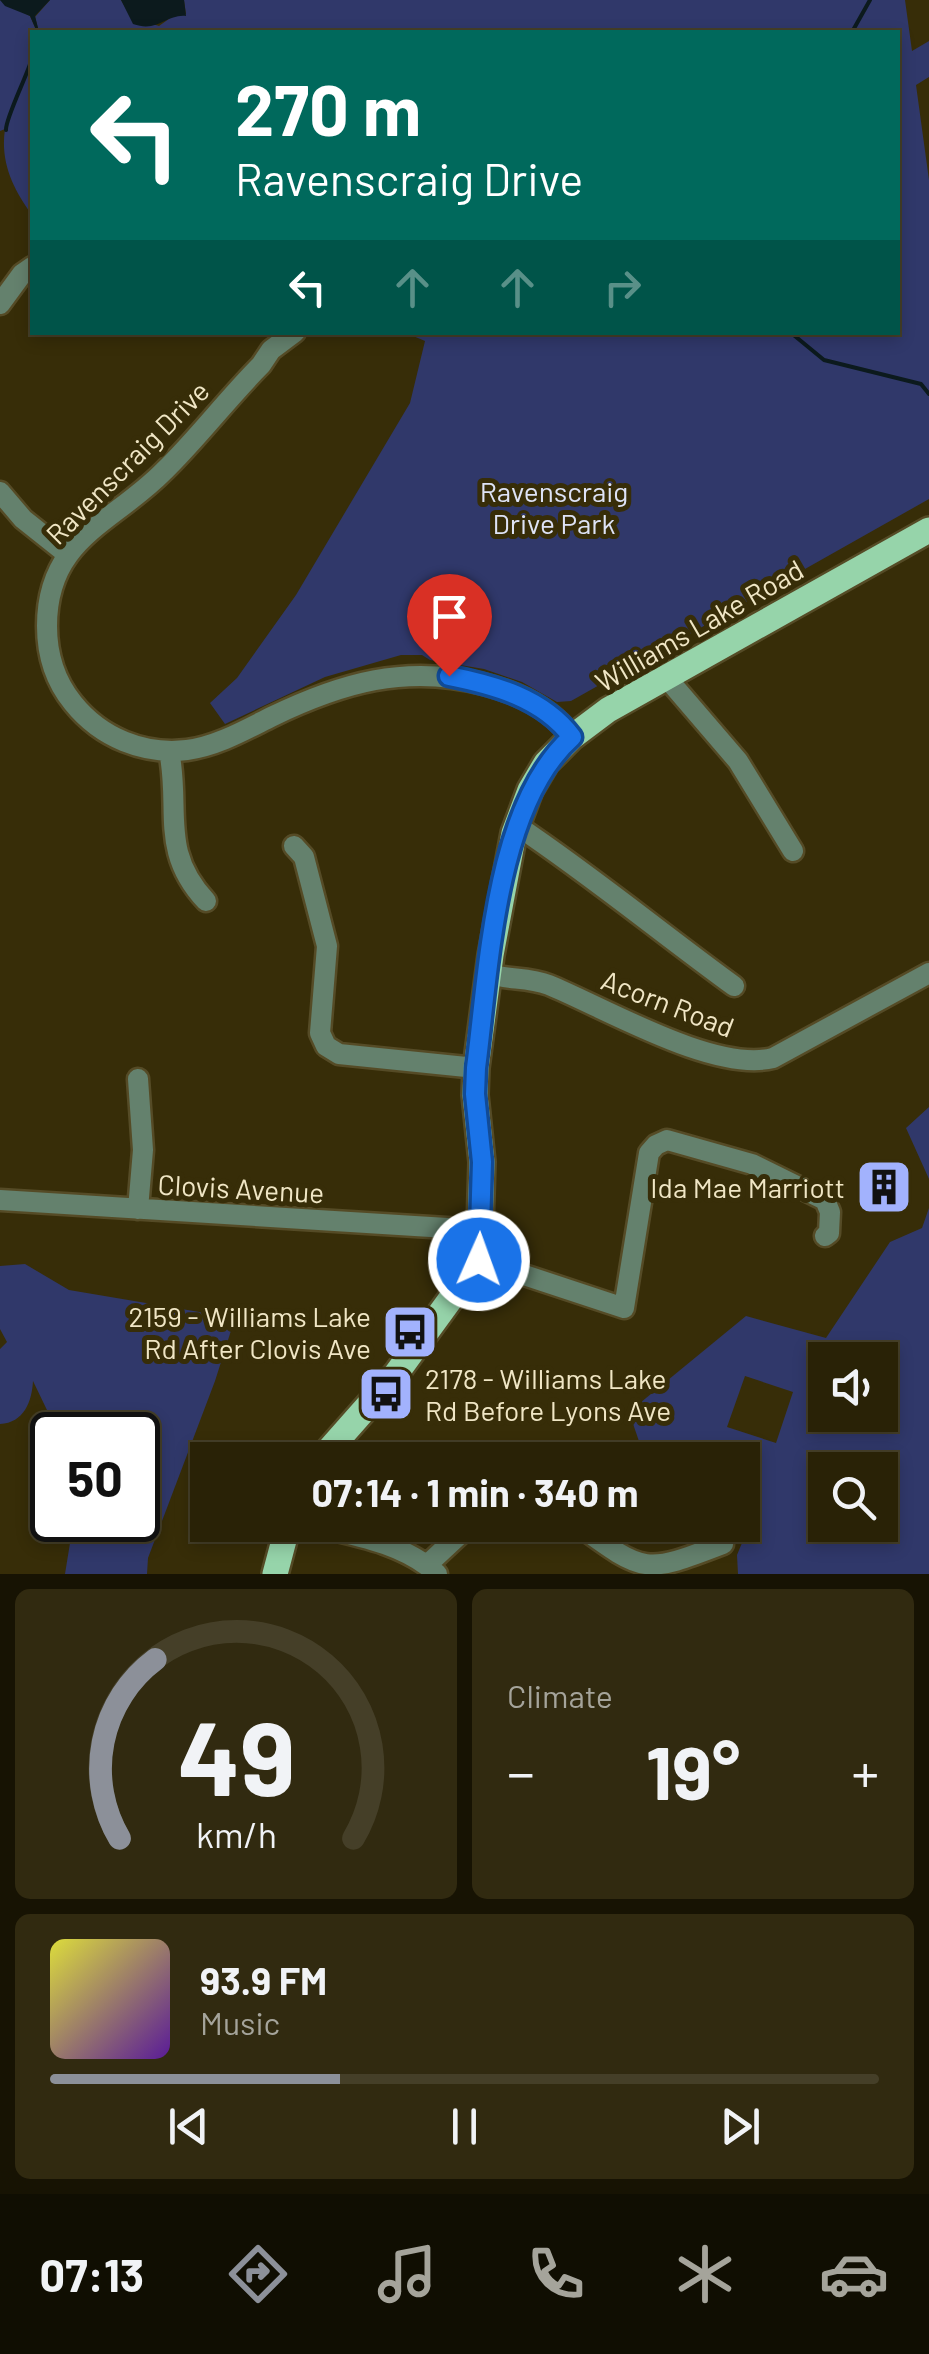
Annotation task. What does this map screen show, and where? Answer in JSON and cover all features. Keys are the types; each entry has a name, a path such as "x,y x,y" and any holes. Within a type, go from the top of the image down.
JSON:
{"main road":[{"name":"Williams Lake Road","path":"479,1260 482,1162 476,1068 516,825 538,776 572,737 608,710 928,534"},
{"path":"336,1442 396,1374 479,1260"},
{"path":"275,1574 283,1542"}],"street":[{"path":"0,304 30,269"},
{"name":"Ravenscraig Drive","path":"291,335 271,350 164,472 88,531 67,554 53,581 48,607 48,649 56,676 82,714 108,734 138,746 170,751 219,742 338,688 374,678 412,674 449,676 501,689 546,712 572,737"},
{"path":"0,492 23,518 67,554"},
{"path":"666,677 738,761 792,851"},
{"path":"170,751 176,851 187,877 206,901"},
{"path":"516,825 734,986"},
{"path":"294,846 304,857 326,946 320,1033 326,1046 339,1054 476,1068"},
{"name":"Acorn Road","path":"489,974 548,985 723,1058 760,1061 929,973"},
{"path":"138,1079 143,1150 138,1210"},
{"path":"479,1260 624,1308 648,1159 652,1149 672,1140 752,1164 826,1200 830,1215 829,1233 825,1236"},
{"name":"Clovis Avenue","path":"0,1200 479,1230"},
{"path":"379,1542 432,1569 455,1542"},
{"path":"600,1542 623,1560 652,1569 672,1566 723,1544"}],"green space":[{"path":"0,0 30,16 36,30 30,30 30,212 10,175 4,153 5,129 0,131"},
{"name":"Ravenscraig Drive Park","path":"50,0 121,0 131,17 159,26 173,16 186,14 184,0 905,0 912,51 929,41 929,77 916,85 929,180 929,499 571,701 557,702 522,682 484,669 430,660 422,655 401,655 325,677 225,724 210,703 237,678 296,595 410,403 425,341 411,335 900,335 900,30 38,30 35,17"},
{"path":"929,1107 929,1179 906,1128"},
{"path":"929,1208 929,1574 738,1574 737,1555 742,1542 760,1542 760,1442 639,1442 629,1412 746,1316 826,1338 890,1242 922,1228","holes":["745,1376 793,1392 776,1443 727,1427"]},
{"path":"25,1264 69,1290 235,1318 160,1526 160,1412 48,1412 33,1381 25,1410 15,1420 0,1424 0,1349 7,1342 0,1329 0,1266"},
{"path":"154,1542 147,1574 65,1574 70,1543"}],"shaded area":[{"path":"0,0 50,0 35,16 38,30 30,16"},
{"path":"121,0 184,0 186,16 149,26 133,24"}],"waterway":[{"path":"853,30 870,0"},
{"path":"6,130 30,63"},
{"path":"794,335 824,360 921,384 929,394"}],"place":[{"name":"Ida Mae Marriott","path":"884,1187"},
{"name":"2159 - Williams Lake Rd After Clovis Ave","path":"410,1332"},
{"name":"2178 - Williams Lake Rd Before Lyons Ave","path":"386,1394"}],"route":[{"path":"449,676 516,695 558,720 572,737 538,776 514,833 491,955 476,1068 482,1162 479,1260"}]}
